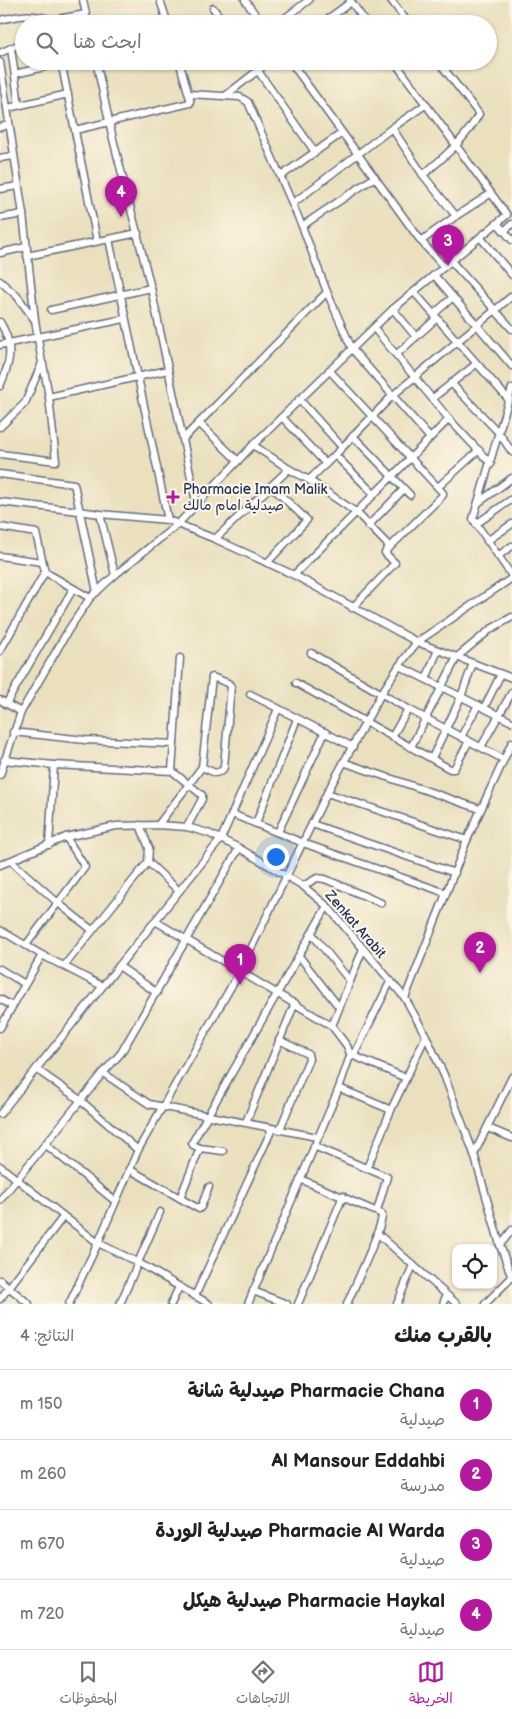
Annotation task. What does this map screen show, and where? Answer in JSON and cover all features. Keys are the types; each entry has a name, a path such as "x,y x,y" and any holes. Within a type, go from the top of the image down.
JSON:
{"street":[{"path":"82,15 86,14 83,0"},
{"path":"160,0 165,15"},
{"path":"245,0 256,15"},
{"path":"289,15 309,0"},
{"path":"391,0 402,15"},
{"path":"332,15 350,1 360,15"},
{"path":"213,8 218,15"},
{"path":"0,20 15,17"},
{"path":"0,53 15,46"},
{"path":"11,48 19,105"},
{"path":"0,62 23,214 35,320 49,397 56,461 0,454"},
{"path":"15,74 30,70"},
{"path":"63,70 97,241"},
{"path":"98,70 109,123 151,288 197,506"},
{"path":"75,130 190,103 182,70"},
{"path":"225,96 257,70 315,152"},
{"path":"297,70 421,242 444,267"},
{"path":"0,775 21,712 90,598 197,506 253,445 393,309 507,215 401,70"},
{"path":"423,175 456,147 479,114 445,70"},
{"path":"8,108 68,94"},
{"path":"189,94 240,97 248,102 281,176 352,349 430,438"},
{"path":"292,204 392,128 426,105"},
{"path":"0,127 9,125"},
{"path":"392,128 423,175 456,216"},
{"path":"281,176 342,132"},
{"path":"0,158 13,156"},
{"path":"302,226 375,177"},
{"path":"0,189 18,186"},
{"path":"421,242 490,194"},
{"path":"0,218 23,214"},
{"path":"497,223 512,240"},
{"path":"504,231 512,224"},
{"path":"27,256 138,233"},
{"path":"480,237 512,275"},
{"path":"109,239 136,377 168,520"},
{"path":"0,252 26,248"},
{"path":"451,261 512,328"},
{"path":"434,275 512,366"},
{"path":"0,281 17,296 35,320"},
{"path":"51,310 151,288"},
{"path":"183,439 327,292"},
{"path":"414,292 509,400"},
{"path":"309,480 336,455 392,396 512,296"},
{"path":"396,354 416,337 453,297"},
{"path":"393,309 416,337"},
{"path":"0,345 124,319"},
{"path":"0,322 10,343 9,361 0,386"},
{"path":"374,328 449,418 491,464"},
{"path":"0,426 25,403 42,363"},
{"path":"433,398 476,364"},
{"path":"49,397 168,370"},
{"path":"329,370 373,415 443,493 385,553 395,563 352,608"},
{"path":"451,383 499,433 512,451"},
{"path":"69,1304 98,1243 138,1150 240,971 327,793 381,694 399,666 418,642 512,577 476,524 474,517 512,388"},
{"path":"299,399 342,447"},
{"path":"282,417 326,464"},
{"path":"294,576 357,514 374,494 449,418"},
{"path":"199,423 238,461"},
{"path":"353,436 410,495"},
{"path":"253,445 309,480 357,514 390,547"},
{"path":"438,487 479,450"},
{"path":"336,455 374,494"},
{"path":"215,539 289,469"},
{"path":"0,474 72,483 75,486 97,592"},
{"path":"478,502 512,478"},
{"path":"267,563 307,520 271,486"},
{"path":"368,526 404,489"},
{"path":"476,524 512,500"},
{"path":"0,502 168,520 215,539 294,576 418,642 512,678"},
{"path":"100,514 115,575"},
{"path":"487,541 512,524"},
{"path":"0,527 36,533 44,572 0,651"},
{"path":"498,556 512,546"},
{"path":"0,556 42,562"},
{"path":"44,572 90,598"},
{"path":"21,712 3,702 73,589"},
{"path":"412,747 457,657 491,629 512,617"},
{"path":"426,679 438,650"},
{"path":"311,654 446,730 503,759"},
{"path":"172,770 180,658"},
{"path":"432,758 461,697 473,663"},
{"path":"399,666 512,722"},
{"path":"461,737 501,674"},
{"path":"158,824 202,767 212,677 231,686 224,767 222,771 215,773 202,767"},
{"path":"296,683 450,769 454,769 469,741"},
{"path":"481,747 512,692"},
{"path":"250,694 353,747"},
{"path":"0,1114 221,839 278,709"},
{"path":"392,736 408,709"},
{"path":"256,823 297,719"},
{"path":"13,732 84,740 174,744"},
{"path":"278,832 325,732"},
{"path":"405,998 467,840 512,742"},
{"path":"4,760 172,770 201,793 202,797 187,827"},
{"path":"344,762 480,809"},
{"path":"49,844 54,764"},
{"path":"327,793 467,840"},
{"path":"232,814 304,843 446,893"},
{"path":"64,966 148,862 149,848 140,824"},
{"name":"Zenkat Arabit","path":"0,865 66,838 116,826 158,824 187,827 208,833 239,848 303,886 327,906 405,998 426,1036 444,1075 474,1154 500,1245 512,1277"},
{"path":"312,824 455,873"},
{"path":"26,945 86,866 66,838"},
{"path":"0,1200 102,1073 121,1053 157,994 239,848"},
{"path":"11,860 58,903 92,930"},
{"path":"148,862 179,891"},
{"path":"303,886 317,878 325,879 381,902"},
{"path":"223,1150 200,1148 192,1143 327,906"},
{"path":"155,921 332,1026 352,1056 406,1078"},
{"path":"0,930 102,986"},
{"path":"312,934 350,982"},
{"path":"332,1026 363,949"},
{"path":"0,1028 42,954"},
{"path":"299,956 339,1006"},
{"path":"120,966 157,994"},
{"path":"0,969 25,984"},
{"path":"248,1304 352,1056 390,982"},
{"path":"0,999 12,1006"},
{"path":"246,1122 295,1004"},
{"path":"367,1168 391,1110 426,1036"},
{"path":"280,1040 309,1057 280,1129"},
{"path":"36,1069 80,1100 138,1150"},
{"path":"102,1073 149,1104 317,1137"},
{"path":"474,1154 512,1078"},
{"path":"339,1088 391,1110"},
{"path":"488,1128 512,1138"},
{"path":"195,1296 272,1129"},
{"path":"45,1144 116,1201"},
{"path":"314,1146 387,1178 377,1211"},
{"path":"180,1198 200,1148"},
{"path":"0,1166 98,1243 139,1262 209,1304"},
{"path":"129,1169 197,1208 200,1208 209,1187"},
{"path":"300,1179 381,1213 382,1216 377,1233 347,1304"},
{"path":"298,1304 343,1196"},
{"path":"120,1304 160,1212"},
{"path":"0,1299 63,1217"},
{"path":"500,1245 512,1230"},
{"path":"377,1233 457,1304"},
{"path":"397,1304 413,1265"},
{"path":"485,1304 512,1277"},
{"path":"0,1280 29,1304"},
{"path":"171,1304 179,1287"},
{"path":"253,1291 287,1304"},
{"path":"443,1304 446,1296"}],"place":[{"name":"Pharmacie Haykal صيدلية هيكل","path":"121,217"},
{"name":"Pharmacie Al Warda صيدلية الوردة","path":"448,266"},
{"name":"Pharmacie Imam Malik صيدلية امام مالك","path":"173,497"},
{"name":"Al Mansour Eddahbi","path":"480,973"},
{"name":"Pharmacie Chana صيدلية شانة","path":"240,985"}]}
